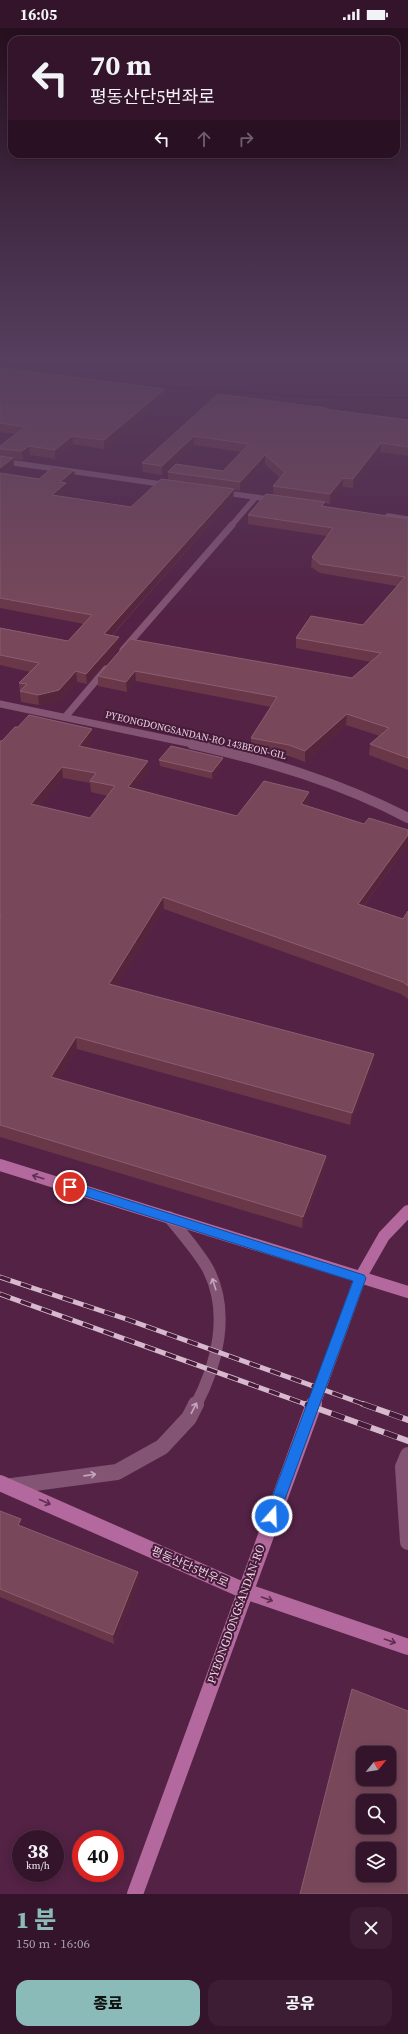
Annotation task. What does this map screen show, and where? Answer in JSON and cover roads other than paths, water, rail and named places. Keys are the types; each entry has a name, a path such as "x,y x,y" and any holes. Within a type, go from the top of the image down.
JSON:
{"street":[{"path":"0,461 178,486"},
{"path":"210,491 278,500"},
{"path":"117,657 256,497"},
{"path":"383,516 408,519"},
{"path":"66,716 112,663"},
{"name":"PYEONGDONGSANDAN-RO 143BEON-GIL","path":"0,704 66,716 265,760 331,782 383,804 408,818"},
{"path":"0,1165 408,1292"},
{"name":"PYEONGDONGSANDAN-RO","path":"135,1894 360,1278 384,1236 408,1211"},
{"path":"5,1485 117,1472 162,1447 189,1418 205,1388 220,1337 219,1300 210,1270 169,1217"},
{"path":"408,1455 403,1467 408,1542"},
{"name":"평동산단5번우로","path":"5,1485 245,1591 408,1647"}],"railway":[{"path":"0,1277 126,1319 366,1405"},
{"path":"0,1294 308,1405"},
{"path":"305,1404 408,1441"},
{"path":"363,1404 408,1420"}]}
